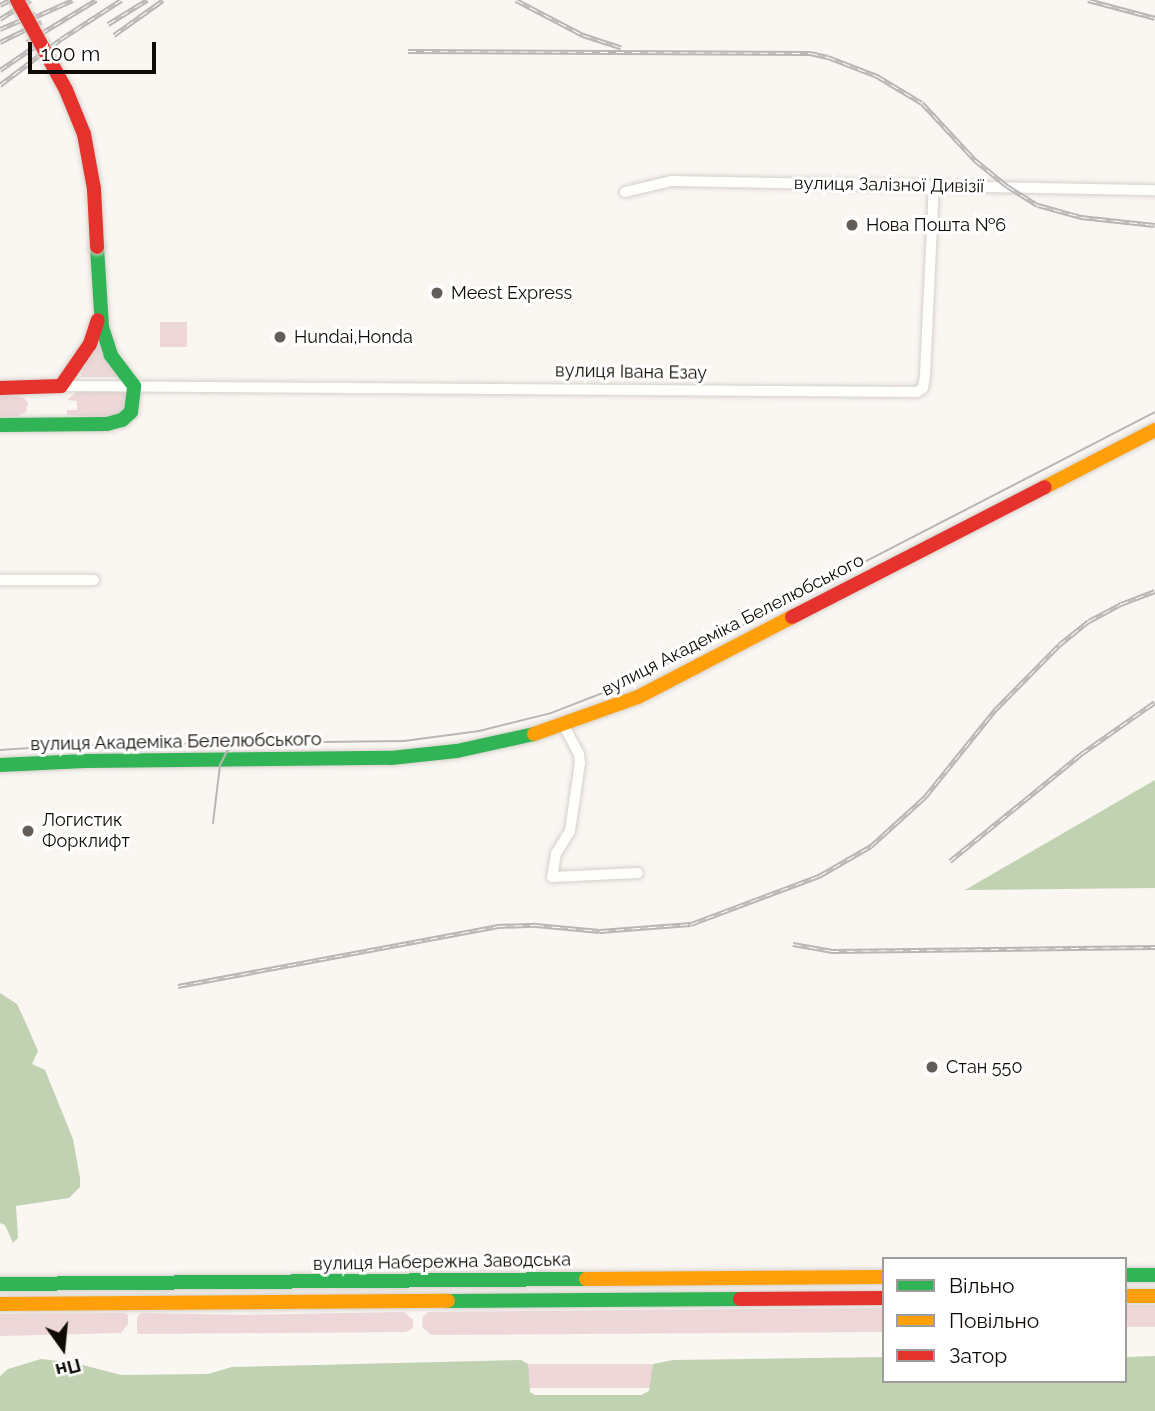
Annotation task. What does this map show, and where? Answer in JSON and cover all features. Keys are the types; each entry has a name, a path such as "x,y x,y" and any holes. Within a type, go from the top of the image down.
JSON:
{"main road":[{"path":"0,425 117,423 131,412 134,386 111,355 99,312 94,189 84,134 66,90 17,0"},
{"path":"61,386 90,344 99,312"},
{"name":"вулиця Івана Езау","path":"0,388 61,386"},
{"name":"вулиця Академіка Белелюбського","path":"2,765 419,756 496,744 564,726 649,691 1155,430"},
{"path":"1127,1275 1155,1275"},
{"name":"вулиця Набережна Заводська","path":"0,1284 882,1278"},
{"path":"1127,1296 1155,1296"},
{"path":"0,1304 882,1298"}],"street":[{"name":"вулиця Залізної Дивізії","path":"625,192 671,181 1155,190"},
{"name":"вулиця Івана Езау","path":"61,386 917,393 923,388 925,375 934,184"},
{"path":"0,580 94,580"},
{"path":"564,726 580,762 570,831 556,853 552,877 638,873"}],"shaded area":[{"path":"160,322 187,322 187,347 160,347"},
{"path":"99,343 105,357 120,377 81,377 81,372"},
{"path":"79,390 127,391 125,408 110,418 67,415 67,410 77,410 77,401 67,400"},
{"path":"0,394 23,397 28,403 26,412 18,416 0,417"},
{"path":"1155,780 1155,888 965,890"},
{"path":"0,993 17,1004 38,1051 32,1064 45,1070 73,1139 80,1178 80,1187 69,1198 16,1206 18,1238 13,1243 5,1225 0,1223"},
{"path":"1127,1305 1155,1305 1155,1327 1127,1327"},
{"path":"882,1308 882,1332 431,1335 422,1327 423,1316 429,1312"},
{"path":"404,1312 413,1320 413,1328 406,1332 137,1334 137,1317 142,1313 242,1315"},
{"path":"0,1314 128,1315 128,1324 121,1333 0,1336"},
{"path":"1155,1356 1155,1411 0,1411 0,1376 8,1369 41,1359 75,1363 121,1375 208,1374 232,1367 521,1360 528,1364 530,1392 535,1395 641,1395 649,1391 653,1364 673,1360 882,1357 882,1383 1127,1383 1127,1357"},
{"path":"528,1364 653,1364 653,1388 528,1388"}],"tram line":[{"path":"0,750 74,745 404,741 479,731 551,713 636,680 1155,412"},
{"path":"213,823 220,765 227,751 238,742"}],"railway":[{"path":"0,5 10,0"},
{"path":"0,19 31,0"},
{"path":"28,20 73,0"},
{"path":"27,42 96,0"},
{"path":"0,85 61,39 121,0"},
{"path":"108,24 147,0"},
{"path":"114,35 163,0"},
{"path":"516,0 583,35 621,47"},
{"path":"1088,0 1155,18"},
{"path":"0,29 36,14"},
{"path":"0,42 41,22"},
{"path":"0,70 41,42"},
{"path":"408,51 810,53 828,57 877,76 922,103 975,160 1007,186 1038,205 1081,217 1155,225"},
{"path":"178,986 498,926 536,925 600,931 691,924 819,876 871,846 925,797 995,710 1059,645 1089,621 1121,604 1155,591"},
{"path":"950,861 1081,754 1155,702"},
{"path":"793,944 831,951 1155,947"}],"traffic: fast":[{"path":"0,425 107,424 122,420 131,412 134,386 111,355 102,327 97,247"},
{"path":"0,765 85,761 391,758 457,751 534,734"},
{"path":"1127,1275 1155,1275"},
{"path":"0,1284 586,1279"},
{"path":"448,1301 740,1299"}],"traffic: slow":[{"path":"1045,487 1155,430"},
{"path":"534,734 638,697 792,617"},
{"path":"586,1279 882,1277"},
{"path":"1127,1296 1155,1296"},
{"path":"0,1304 448,1301"}],"traffic: jam":[{"path":"17,0 66,90 84,134 94,189 97,247"},
{"path":"0,388 61,386 90,344 98,320"},
{"path":"792,617 1045,487"},
{"path":"740,1299 882,1298"}],"place":[{"name":"Нова Пошта №6","path":"852,225"},
{"name":"Meest Express","path":"437,293"},
{"name":"Hundai,Honda","path":"280,337"},
{"name":"Логистик Форклифт","path":"28,831"},
{"name":"Стан 550","path":"932,1067"}]}
